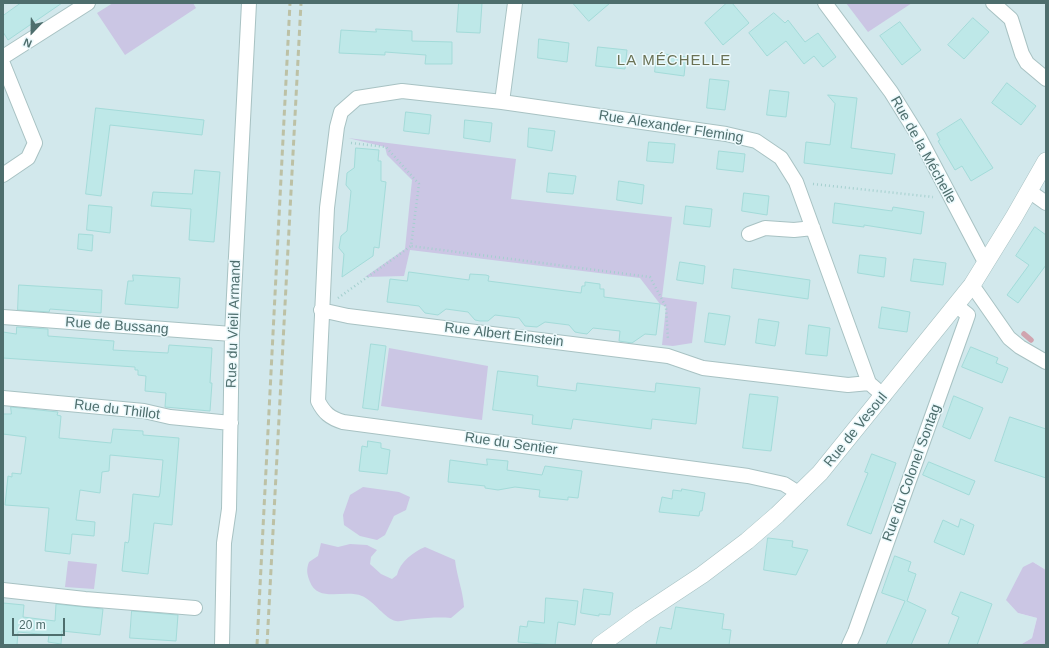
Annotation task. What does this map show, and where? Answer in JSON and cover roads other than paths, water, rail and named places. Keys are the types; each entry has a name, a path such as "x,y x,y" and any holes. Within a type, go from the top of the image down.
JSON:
{"street":[{"path":"3,57 88,3"},
{"name":"Rue du Vieil Armand","path":"222,645 224,543 229,515 232,334 249,3"},
{"path":"502,102 515,3"},
{"name":"Rue de la Méchelle","path":"825,3 891,92 919,137 986,264"},
{"path":"993,3 1011,19 1022,54 1027,63 1046,79"},
{"path":"3,64 35,143 28,158 3,175"},
{"name":"Rue Alexander Fleming","path":"321,310 327,208 336,127 341,112 357,98 402,91 502,102 726,134 756,141 781,158 796,182 869,383 884,396"},
{"name":"Rue de Vesoul","path":"602,643 702,575 777,515 820,473 957,306 986,264 1046,161"},
{"path":"1029,192 1046,203"},
{"path":"749,234 765,228 794,230 812,228"},
{"path":"972,285 1009,338 1020,347 1046,362"},
{"name":"Rue du Colonel Sontag","path":"849,645 855,632 968,315 957,306"},
{"name":"Rue Albert Einstein","path":"321,310 348,316 668,356 703,368 848,385 869,383"},
{"name":"Rue du Sentier","path":"321,310 318,401 322,410 330,418 343,422 748,476 784,484 800,494"},
{"name":"Rue de Bussang","path":"3,317 232,334"},
{"name":"Rue du Thillot","path":"3,398 144,412 170,417 231,423"},
{"path":"3,590 85,599 195,608"}],"waterway":[{"path":"1024,334 1031,340"}],"railway":[{"path":"257,645 290,3"},
{"path":"267,645 301,3"}],"district":[{"name":"LA MÉCHELLE","path":"674,61"}]}
